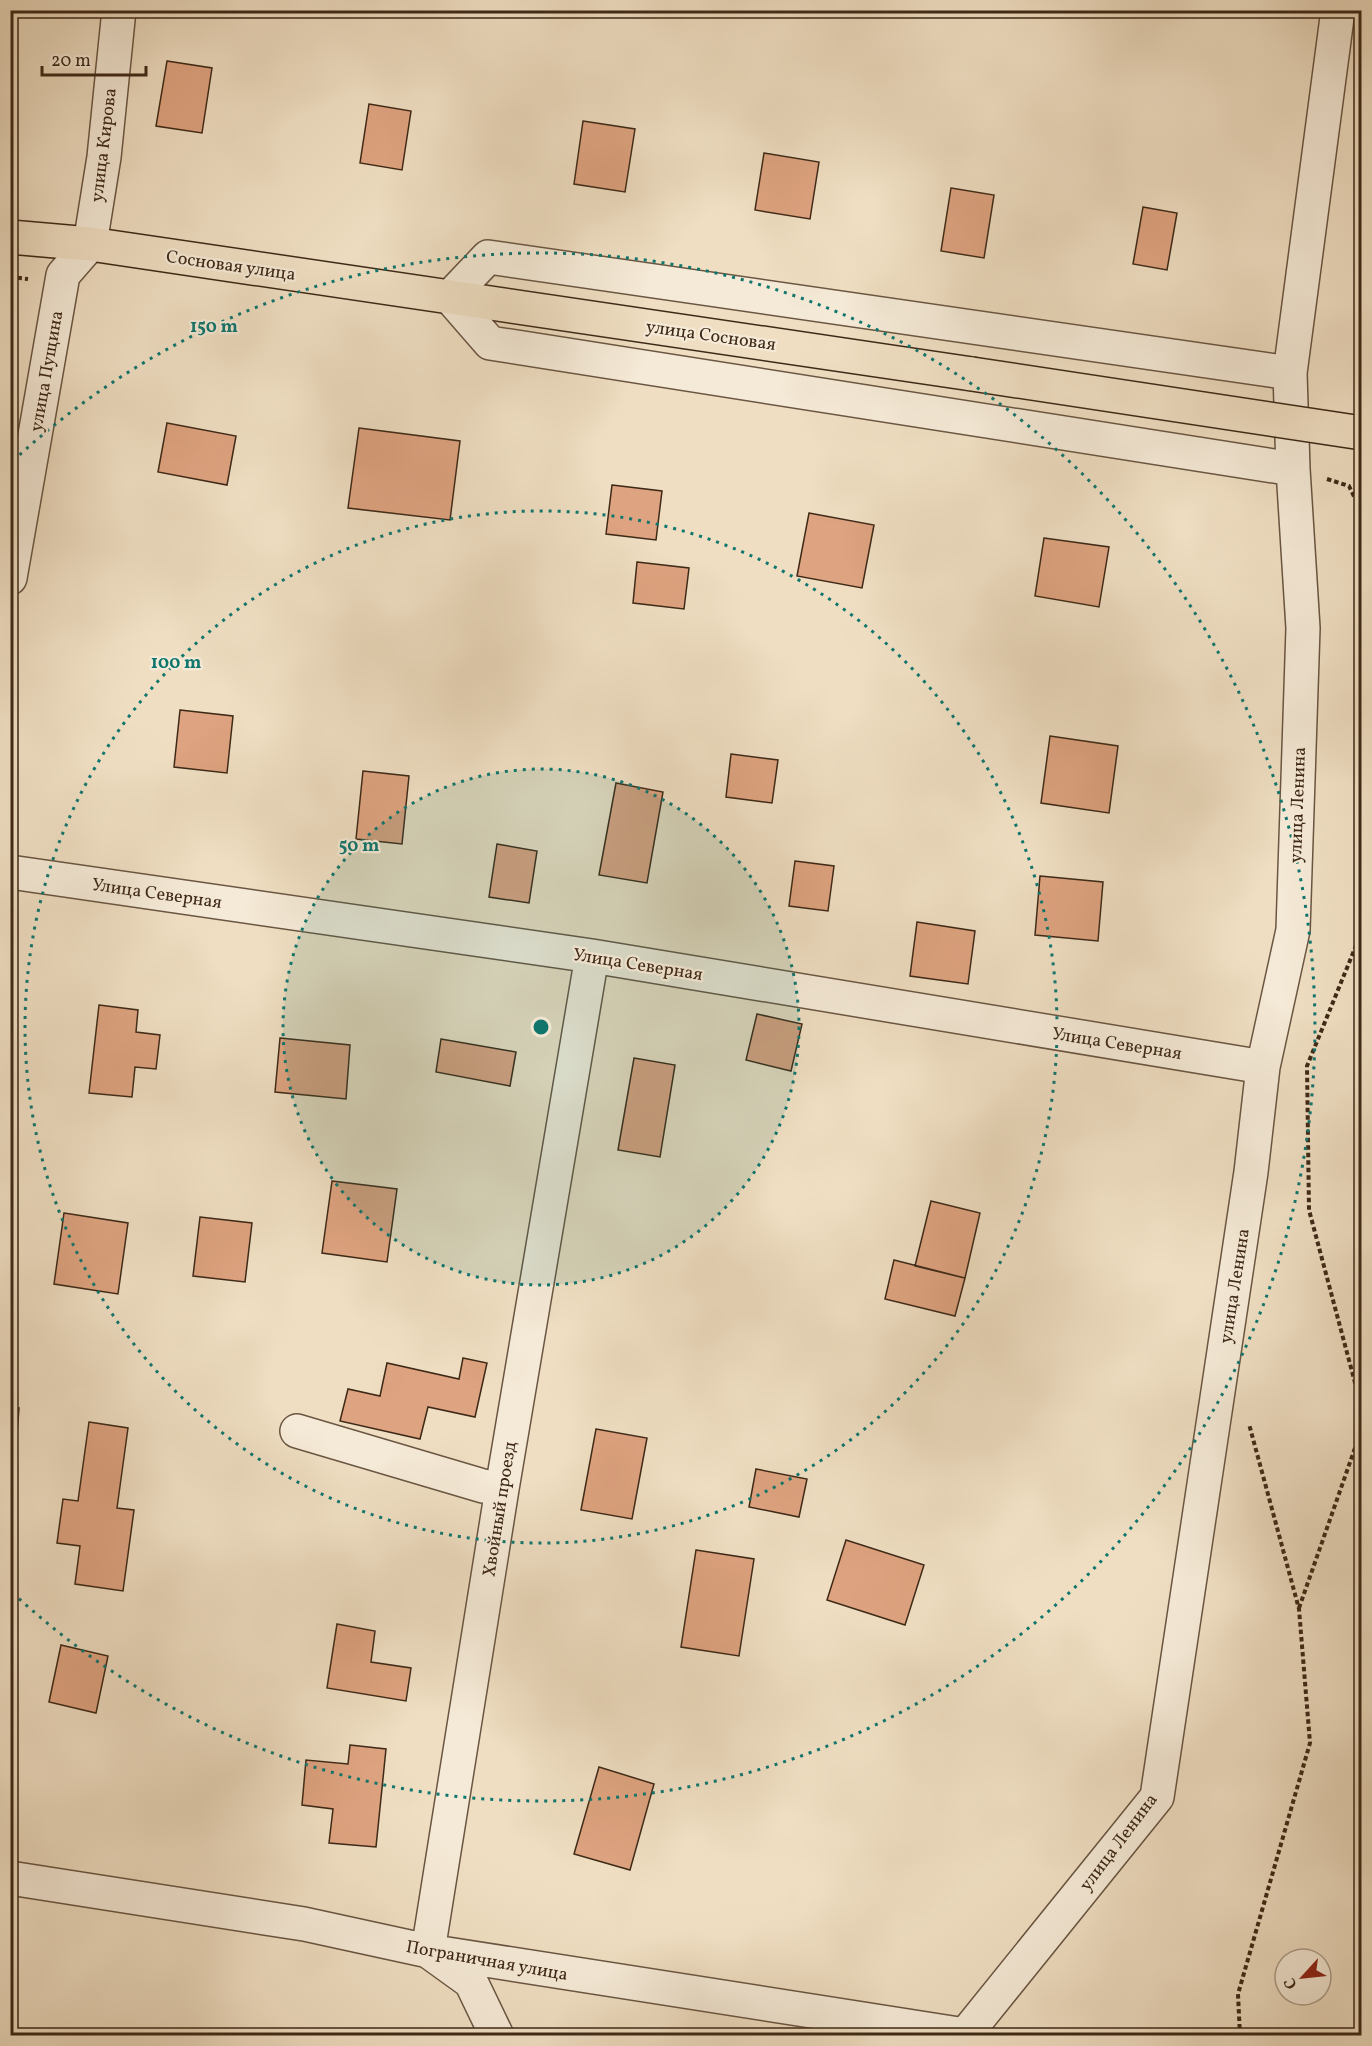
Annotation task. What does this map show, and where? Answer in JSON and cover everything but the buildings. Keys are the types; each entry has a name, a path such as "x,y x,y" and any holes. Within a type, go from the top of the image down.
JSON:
{"main road":[{"name":"Сосновая улица","path":"10,237 90,244 450,297"},
{"name":"улица Сосновая","path":"450,297 1362,433"}],"street":[{"name":"улица Кирова","path":"90,244 104,157 119,10"},
{"name":"улица Ленина","path":"965,2035 1157,1797 1251,1172 1263,1067 1293,930 1303,628 1293,469 1290,373 1338,10"},
{"name":"улица Пущина","path":"10,578 63,275 90,244"},
{"path":"1290,373 488,256 450,297 490,343 1293,469"},
{"name":"Улица Северная","path":"10,872 592,956 1263,1067"},
{"name":"Хвойный проезд","path":"428,1951 502,1489 592,956"},
{"path":"297,1431 483,1486 502,1489"},
{"name":"Пограничная улица","path":"10,1878 304,1924 428,1951 965,2035"},
{"path":"428,1951 471,1982 497,2036"}],"path":[{"path":"1293,469 1349,486 1362,513"},
{"path":"1362,932 1307,1066 1309,1210 1362,1409"},
{"path":"1240,2036 1238,1994 1310,1743 1299,1609 1247,1417"},
{"path":"1299,1609 1362,1428"}],"railway":[{"path":"1360,2036 1362,2029"}]}
